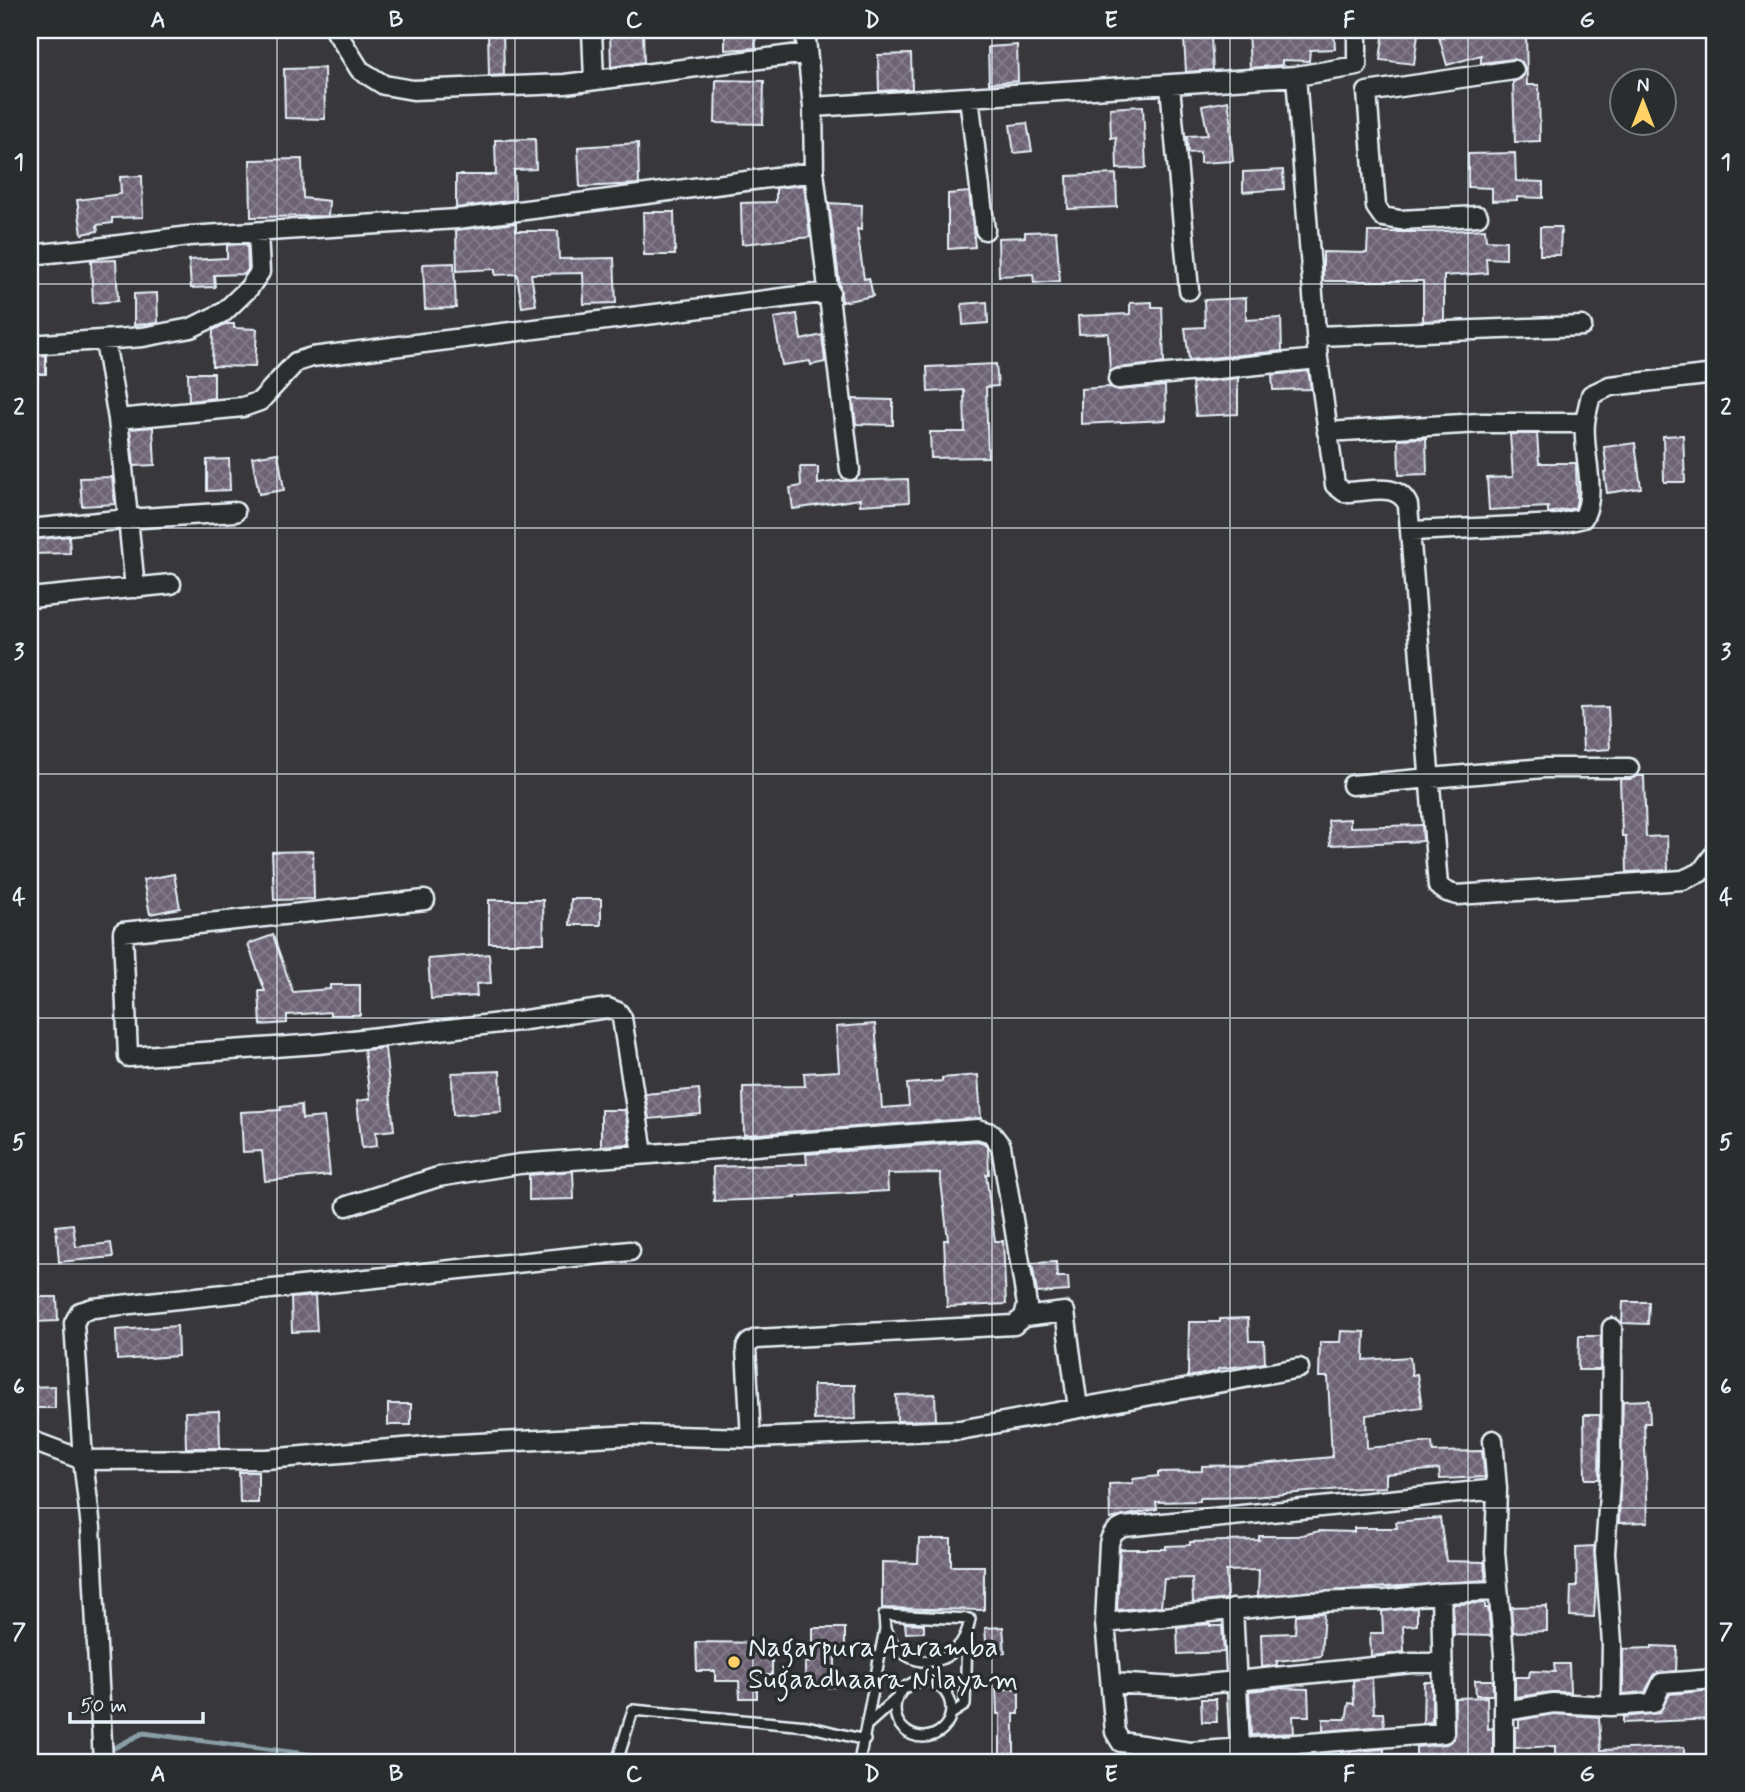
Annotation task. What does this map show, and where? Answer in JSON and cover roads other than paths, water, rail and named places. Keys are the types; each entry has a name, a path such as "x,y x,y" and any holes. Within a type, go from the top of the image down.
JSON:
{"street":[{"path":"335,30 360,70 384,85 413,90 565,84 807,53"},
{"path":"592,30 594,80"},
{"path":"805,30 813,107 814,172 850,470"},
{"path":"1357,30 1357,66 1367,92 1376,206 1383,218 1400,220 1478,216"},
{"path":"813,107 1170,86 1296,76 1357,66"},
{"path":"1367,92 1514,70"},
{"path":"1296,76 1318,359 1335,485 1338,490 1352,492 1398,492 1408,505 1438,886 1457,895 1683,880 1701,872 1715,853"},
{"path":"1170,86 1189,290"},
{"path":"969,97 985,230"},
{"path":"30,255 189,236 457,219 814,172"},
{"path":"30,345 105,341 191,328 224,312 249,288 260,272 258,232"},
{"path":"118,419 243,407 260,401 296,362 312,357 830,292"},
{"path":"1317,336 1581,326"},
{"path":"105,341 118,419 135,588"},
{"path":"1118,379 1318,359"},
{"path":"1412,531 1558,524 1583,518 1588,510 1589,495 1585,423 1591,395 1609,386 1715,374"},
{"path":"1327,432 1480,423 1585,423"},
{"path":"30,529 235,512"},
{"path":"30,598 171,584"},
{"path":"1352,785 1544,768 1629,768"},
{"path":"425,900 123,932 128,1057 318,1044 608,1008 618,1012 622,1018 643,1153"},
{"path":"347,1206 438,1177 519,1164 978,1129 991,1133 1001,1146 1027,1305 1024,1317"},
{"path":"103,1762 91,1528 83,1460 74,1323 80,1312 107,1306 630,1251"},
{"path":"751,1438 746,1348 756,1339 1014,1325 1024,1317 1065,1312 1078,1408"},
{"path":"1611,1706 1612,1643 1605,1553 1611,1465 1612,1328"},
{"path":"30,1440 83,1460 266,1459 440,1445 633,1435 751,1438 934,1432 1299,1368"},
{"path":"1493,1440 1497,1489 1495,1552 1504,1655 1504,1762"},
{"path":"1441,1593 1444,1733 1240,1746 1174,1756 1121,1742 1115,1732 1105,1622 1109,1544 1116,1530 1124,1527 1497,1489"},
{"path":"1105,1622 1309,1602 1387,1600 1441,1593 1498,1591"},
{"path":"1233,1609 1240,1746"},
{"path":"1112,1684 1177,1687 1412,1663 1442,1663"},
{"path":"1505,1712 1553,1703 1611,1706 1653,1703 1661,1683 1715,1679"},
{"path":"1305,1762 1306,1743"}],"lane":[{"path":"951,1714 965,1705 970,1619 884,1615 891,1642 900,1652 912,1659 926,1662 940,1660 952,1653 962,1644 968,1632"},
{"path":"859,1762 886,1629"},
{"path":"926,1662 927,1681"},
{"path":"868,1724 909,1684 927,1681 943,1689 951,1705 948,1723 933,1735 914,1736 899,1724 895,1716 897,1698"},
{"path":"618,1759 633,1710 807,1726 865,1740"}],"waterway":[{"path":"87,1762 143,1733 367,1762"}],"place":[{"name":"Nagarpura Aaramba Sugaadhaara Nilayam","path":"734,1662"}]}
